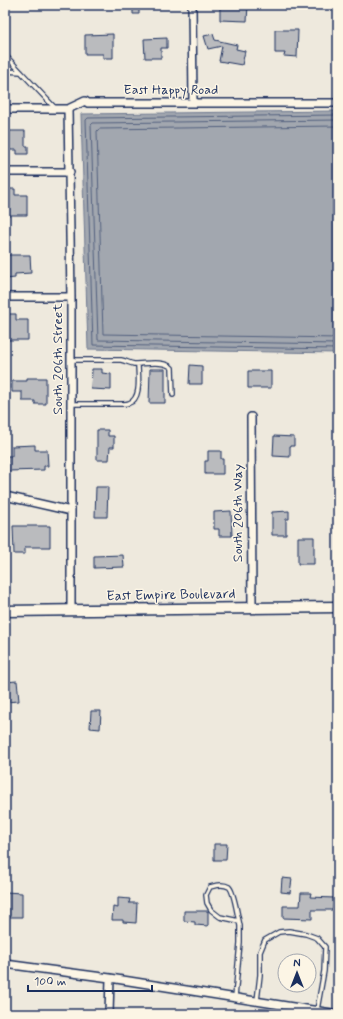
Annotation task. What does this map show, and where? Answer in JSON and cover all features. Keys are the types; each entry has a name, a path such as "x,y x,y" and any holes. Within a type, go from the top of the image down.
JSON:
{"main road":[{"name":"East Empire Boulevard","path":"5,611 338,607"}],"street":[{"path":"192,5 193,103"},
{"name":"East Happy Road","path":"5,109 68,109 85,101 88,103 338,102"},
{"name":"South 206th Street","path":"68,109 71,297 71,610"},
{"path":"5,172 70,172"},
{"path":"5,297 71,297"},
{"name":"South 206th Way","path":"251,417 252,608"},
{"path":"5,496 71,511"},
{"path":"5,964 110,978 338,1014"},
{"path":"109,1014 110,978"}],"lane":[{"path":"5,55 56,109"},
{"path":"5,72 21,72"},
{"path":"71,360 121,360 138,364 161,363 169,365 172,368 173,395"},
{"path":"71,404 130,403 135,399 138,393 138,364"},
{"path":"235,997 240,943 239,921 232,891 228,887 220,884 210,887 206,895 207,903 211,910 220,917 239,921"},
{"path":"257,1001 260,975 260,952 265,940 279,932 289,931 306,934 317,938 325,948 324,971 317,1010"}],"water":[{"path":"338,111 338,353 88,349 81,114"}],"building":[{"path":"133,5 139,5 139,14 133,14"},
{"path":"248,5 247,21 220,20 220,6"},
{"path":"275,30 298,30 297,57 284,56 285,53 275,53"},
{"path":"113,34 113,58 103,58 103,54 85,54 85,35"},
{"path":"213,34 215,40 237,45 236,49 245,51 242,65 219,61 222,46 208,49 204,36"},
{"path":"167,38 167,48 161,48 161,58 145,58 144,39"},
{"path":"5,131 25,131 25,146 28,146 28,154 17,154 17,150 5,150"},
{"path":"5,189 15,189 15,195 27,195 27,215 6,215"},
{"path":"5,255 30,255 31,273 15,274 15,278 6,279"},
{"path":"5,314 16,314 16,320 28,320 28,340 7,340 7,323 5,323"},
{"path":"190,365 202,366 202,384 189,384"},
{"path":"92,369 102,369 102,373 111,374 111,390 91,389"},
{"path":"150,369 165,369 165,403 149,403"},
{"path":"248,371 271,371 271,388 248,388"},
{"path":"27,378 46,378 46,404 35,404 35,401 22,401 22,392 12,392 12,381 27,381"},
{"path":"97,430 108,430 108,436 114,436 114,447 110,447 109,460 97,460"},
{"path":"274,436 294,437 294,446 290,446 290,457 273,456"},
{"path":"35,445 35,450 47,450 48,466 44,466 44,470 8,471 7,456 12,456 12,446"},
{"path":"208,451 221,451 221,459 223,459 223,474 205,474 205,461 208,461"},
{"path":"96,487 108,487 107,517 95,517"},
{"path":"231,511 232,536 219,536 219,529 214,529 214,512"},
{"path":"289,511 289,519 286,519 286,535 272,535 272,512"},
{"path":"13,526 50,526 50,547 25,547 25,554 14,554"},
{"path":"298,537 314,537 314,564 298,564"},
{"path":"123,555 124,567 94,568 94,556"},
{"path":"17,681 19,701 5,702 5,682"},
{"path":"91,711 101,711 100,729 90,728"},
{"path":"214,844 227,844 226,860 214,860"},
{"path":"282,878 292,879 290,893 281,892"},
{"path":"5,892 22,893 22,917 5,917"},
{"path":"301,893 311,893 310,897 334,898 333,910 312,910 312,919 283,918 283,906 300,906"},
{"path":"118,898 130,899 129,903 137,903 136,923 123,922 123,920 112,920 113,907 118,908"},
{"path":"184,911 208,911 208,926 195,925 195,922 184,921"}]}
